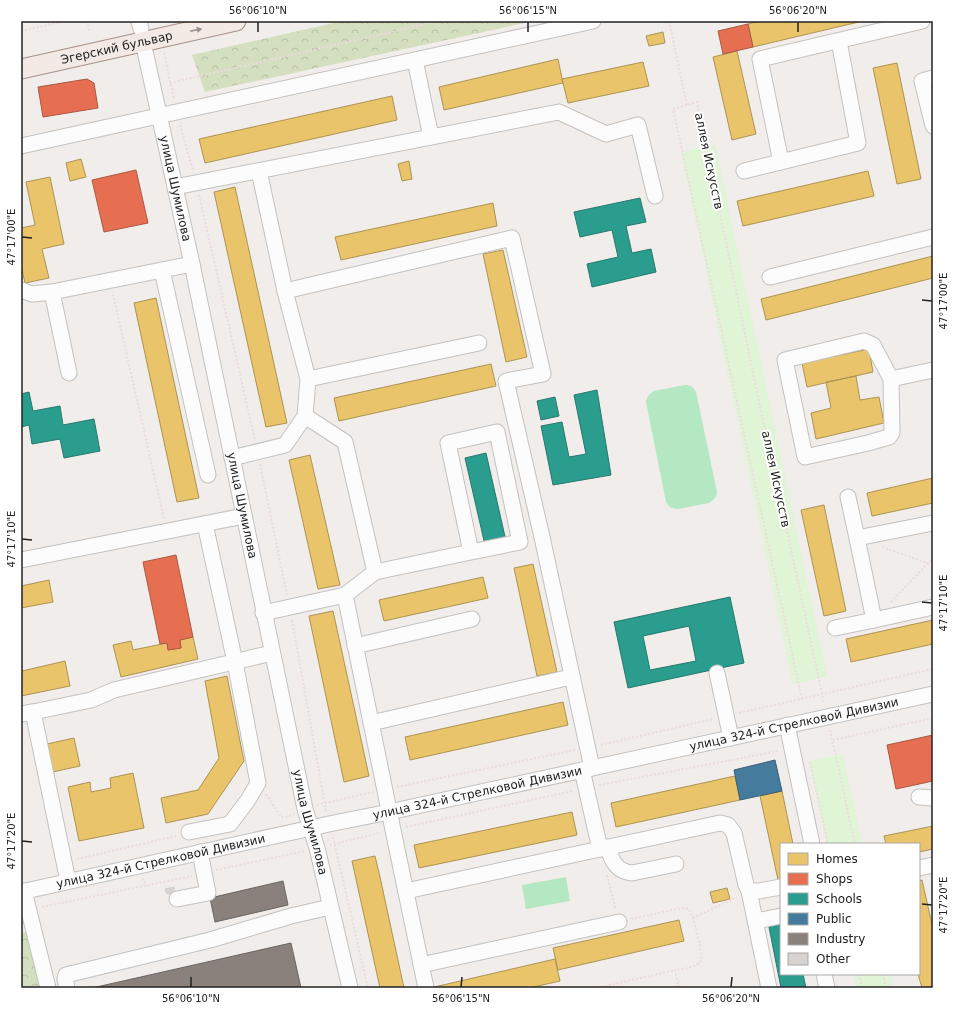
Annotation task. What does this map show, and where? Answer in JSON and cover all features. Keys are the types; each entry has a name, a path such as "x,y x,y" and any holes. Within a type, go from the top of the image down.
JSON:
{"main road":[{"name":"Эгерский бульвар","path":"21,69 176,21"},
{"name":"Эгерский бульвар","path":"21,55 141,31 236,21"}],"street":[{"path":"21,146 593,21"},
{"path":"781,162 760,60 922,21"},
{"name":"улица Шумилова","path":"141,31 192,264 263,613 305,809 317,848 350,988"},
{"path":"744,170 858,143 839,41"},
{"path":"415,60 431,137"},
{"path":"933,78 922,81 933,126"},
{"path":"175,187 559,112 606,134 638,125 656,196"},
{"path":"232,458 285,445 305,416 308,379 285,291 259,171"},
{"path":"770,277 933,237"},
{"path":"285,291 512,238 543,374 506,381 542,537 587,748 586,788 604,848 619,869 626,873 632,873 676,864"},
{"path":"21,290 32,294 52,292 192,264"},
{"path":"162,270 208,475"},
{"path":"52,292 69,373"},
{"path":"864,341 873,345 891,379 893,422 892,432 888,437 805,457 785,360 864,341"},
{"path":"308,379 479,343"},
{"path":"891,379 933,370"},
{"path":"305,416 345,442 375,572"},
{"path":"472,552 448,443 497,432 520,542"},
{"path":"848,497 874,620"},
{"path":"21,560 244,516"},
{"path":"857,538 933,523"},
{"path":"189,832 230,824 248,800 258,783 235,662 206,524"},
{"path":"263,613 345,595 375,572 542,537"},
{"path":"345,595 426,988"},
{"path":"835,628 933,607"},
{"path":"355,646 472,619"},
{"path":"68,881 27,713 91,700 114,690 272,653"},
{"path":"717,673 731,738"},
{"path":"371,722 572,677"},
{"name":"улица 324-й Стрелковой Дивизии","path":"23,891 933,694"},
{"path":"787,725 812,843"},
{"path":"406,891 720,823 728,825 734,833 746,885 750,891 769,988"},
{"path":"177,899 208,893 200,852"},
{"path":"920,868 933,865"},
{"path":"750,891 780,887"},
{"path":"23,891 48,988"},
{"path":"67,988 65,979 66,975 210,940 292,916 330,907"},
{"path":"756,921 780,916"},
{"path":"422,964 619,922"},
{"path":"824,975 827,988"}],"path":[{"path":"21,31 65,21"},
{"path":"88,21 90,33"},
{"path":"170,83 438,21"},
{"path":"669,21 687,105"},
{"path":"165,48 164,54 170,83 196,183 258,451 327,813"},
{"name":"аллея Искусств","path":"802,699 673,109 697,102 757,392 822,694"},
{"path":"110,281 167,532"},
{"path":"878,546 933,565"},
{"path":"890,603 933,558"},
{"path":"317,805 587,748 933,669"},
{"path":"822,694 824,703"},
{"path":"832,740 933,718"},
{"path":"829,724 855,843"},
{"path":"326,846 586,788 792,748"},
{"path":"809,761 828,843"},
{"path":"258,783 281,817 287,817 294,814"},
{"path":"64,862 132,847 189,832"},
{"path":"335,844 368,988"},
{"path":"295,846 296,852"},
{"path":"29,910 310,850"},
{"path":"596,988 697,965 701,961 702,954 693,918 687,908 619,922 606,871"},
{"path":"140,875 146,886"},
{"path":"693,918 750,891"},
{"path":"675,970 679,988"},
{"path":"859,975 862,988"},
{"path":"883,975 886,988"}],"green space":[{"path":"342,21 534,21 205,92 192,55"},
{"path":"715,144 827,676 793,684 681,152"},
{"path":"689,385 696,392 717,492 712,501 709,503 676,509 668,505 666,502 646,402 648,396 654,391"},
{"path":"843,754 862,843 827,843 809,761"},
{"path":"566,877 570,901 526,909 522,885"},
{"path":"26,932 40,988 21,988 21,933"},
{"path":"854,975 890,975 893,988 857,988"}],"building: Homes":[{"path":"759,21 863,21 753,47 748,24"},
{"path":"663,32 665,43 649,46 646,36"},
{"path":"737,51 756,134 732,140 713,57"},
{"path":"558,59 563,83 444,110 439,87"},
{"path":"643,62 649,86 568,103 562,79"},
{"path":"897,63 921,179 897,184 873,68"},
{"path":"392,96 397,120 205,163 199,139"},
{"path":"81,159 86,177 70,181 66,163"},
{"path":"409,161 412,179 402,181 398,164"},
{"path":"868,171 874,196 743,226 737,201"},
{"path":"50,177 64,244 42,249 49,278 25,283 21,266 21,228 35,225 26,182"},
{"path":"235,187 287,423 266,427 214,192"},
{"path":"493,203 497,226 341,260 335,237"},
{"path":"503,250 527,357 506,362 483,254"},
{"path":"933,256 933,278 766,320 761,299"},
{"path":"156,298 199,498 177,502 134,303"},
{"path":"869,349 873,372 807,387 802,363"},
{"path":"491,364 496,386 339,421 334,398"},
{"path":"856,376 860,400 879,397 884,423 816,439 811,413 831,408 826,382"},
{"path":"310,455 340,585 318,589 289,460"},
{"path":"933,478 933,503 872,516 867,493"},
{"path":"824,505 846,611 824,616 801,510"},
{"path":"533,564 557,672 537,676 514,568"},
{"path":"483,577 488,598 384,621 379,600"},
{"path":"49,580 53,602 21,608 21,586"},
{"path":"333,611 369,776 344,782 309,616"},
{"path":"933,620 933,644 851,662 846,639"},
{"path":"193,637 198,659 121,677 113,645 131,641 133,650 167,643 168,650 181,648 180,640"},
{"path":"65,661 70,686 21,696 21,666 22,671"},
{"path":"227,676 244,761 208,814 166,823 161,798 198,790 219,758 205,681"},
{"path":"563,702 568,725 410,760 405,737"},
{"path":"74,738 80,766 53,772 47,744"},
{"path":"133,773 144,828 79,841 68,787 90,782 91,792 111,788 110,778"},
{"path":"735,776 740,800 616,827 611,803"},
{"path":"782,791 793,843 780,843 780,879 778,880 760,796"},
{"path":"572,812 577,835 419,868 414,845"},
{"path":"933,826 933,849 920,852 920,843 886,843 884,836"},
{"path":"375,856 404,988 380,988 352,861"},
{"path":"922,880 933,929 933,988 922,988 918,975 920,975 920,881"},
{"path":"727,888 730,899 713,903 710,892"},
{"path":"679,920 684,941 558,970 553,948"},
{"path":"555,959 560,981 529,988 430,988"}],"building: Shops":[{"path":"748,24 753,47 723,54 718,31"},
{"path":"87,79 94,83 98,108 43,117 38,87"},
{"path":"136,170 148,223 104,232 92,180"},
{"path":"176,555 193,637 180,640 181,648 168,650 167,643 160,644 143,562"},
{"path":"933,735 933,781 896,789 887,745"}],"building: Schools":[{"path":"640,198 646,222 626,226 632,253 651,249 656,272 592,287 587,264 618,257 612,230 580,237 574,212"},
{"path":"597,390 611,475 553,485 541,426 562,422 569,457 586,454 574,395"},
{"path":"29,392 33,411 60,406 63,425 94,419 100,451 64,458 60,439 32,444 29,425 21,427 21,394"},
{"path":"555,397 559,416 541,420 537,401"},
{"path":"486,453 506,541 485,545 465,458"},
{"path":"730,597 744,663 628,688 614,622","holes":["689,626 696,661 650,670 643,636"]},
{"path":"780,924 780,975 803,975 806,988 781,988 769,927"}],"building: Public":[{"path":"775,760 782,791 740,800 734,770"}],"building: Industry":[{"path":"283,881 288,905 215,922 210,898"},
{"path":"291,943 301,988 92,988"}],"building: Other":[{"path":"174,887 175,893 167,894 165,889"}]}
